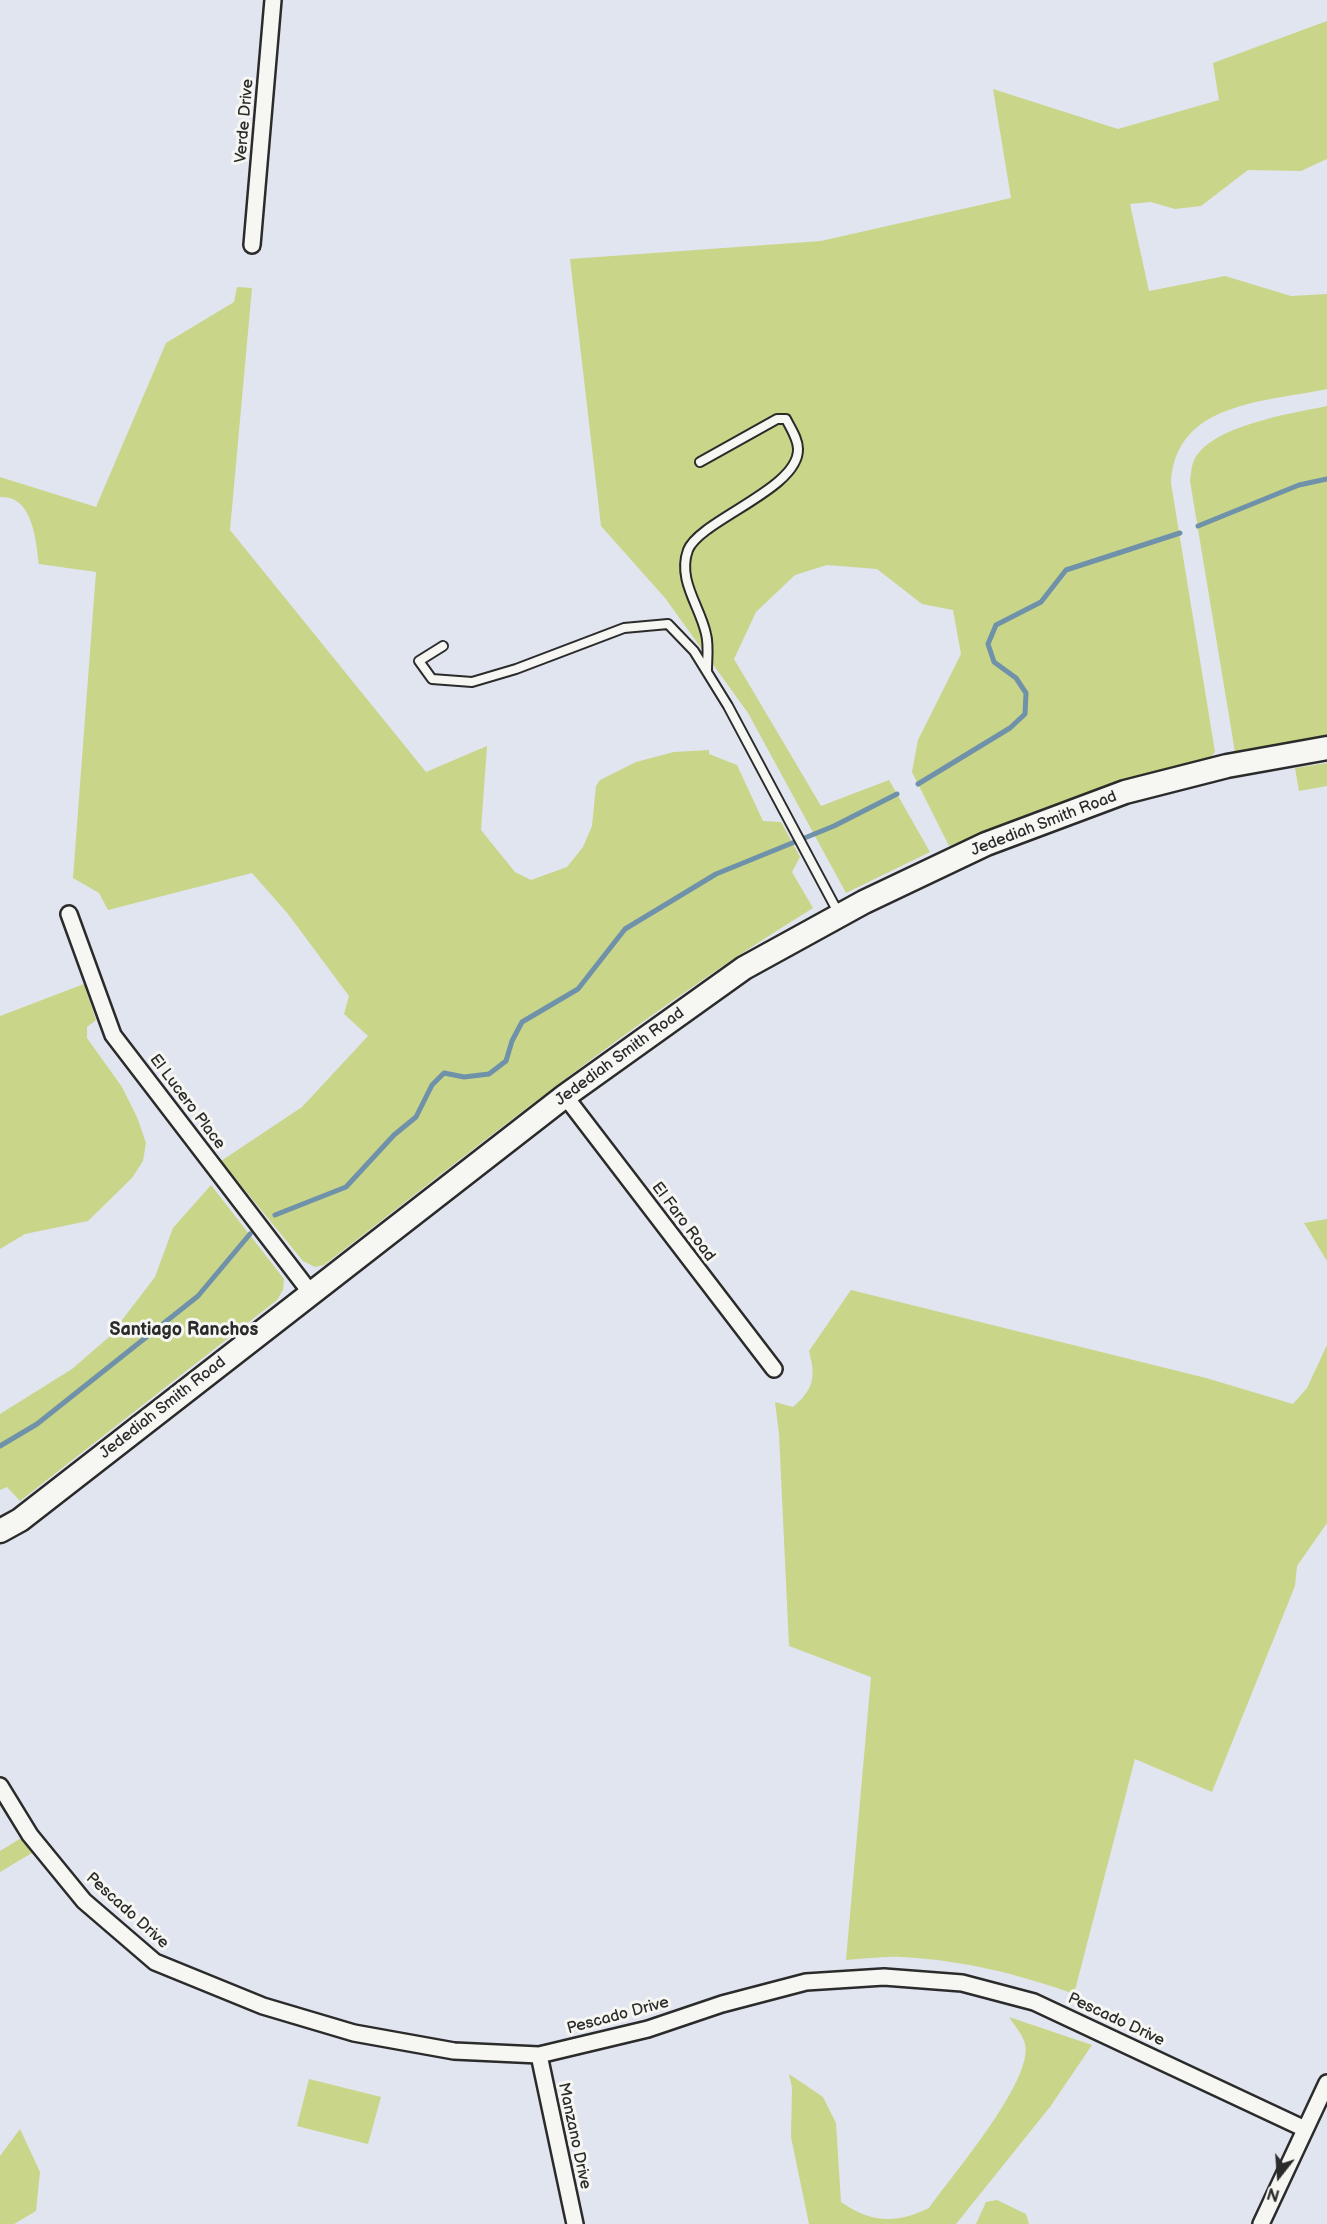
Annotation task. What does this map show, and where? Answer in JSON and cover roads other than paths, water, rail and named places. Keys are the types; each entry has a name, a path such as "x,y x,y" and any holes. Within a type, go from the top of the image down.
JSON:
{"street":[{"name":"Verde Drive","path":"252,244 273,0"},
{"name":"Jedediah Smith Road","path":"0,1531 20,1520 310,1292 565,1096 744,968 840,916 986,844 1125,792 1227,766 1327,748"},
{"name":"El Lucero Place","path":"69,914 113,1035 310,1292"},
{"name":"El Faro Road","path":"565,1096 774,1369"},
{"name":"Pescado Drive","path":"0,1786 30,1835 84,1901 155,1962 263,2006 354,2033 454,2051 539,2055 648,2029 722,2004 806,1982 884,1977 962,1983 1034,2002 1305,2129"},
{"name":"Manzano Drive","path":"539,2055 575,2224"},
{"path":"1261,2224 1327,2083"}],"lane":[{"path":"700,462 777,419 786,419 797,441 799,452 789,469 771,489 710,529 689,548 685,566 687,587 707,636 707,672"},
{"path":"443,646 419,661 432,678 472,682 516,669 624,628 668,624 694,651 707,672 790,818 840,916"}],"waterway":[{"path":"1198,526 1299,485 1327,479"},
{"path":"918,784 1010,728 1025,714 1026,693 1016,678 994,662 988,644 996,625 1041,602 1066,570 1180,533"},
{"path":"275,1215 346,1187 394,1135 416,1117 432,1085 444,1073 464,1077 489,1074 506,1061 512,1041 522,1022 578,989 625,929 716,874 834,826 897,794"},
{"path":"0,1446 37,1424 198,1296 250,1234"}],"district":[{"name":"Santiago Ranchos","path":"184,1330"}]}
